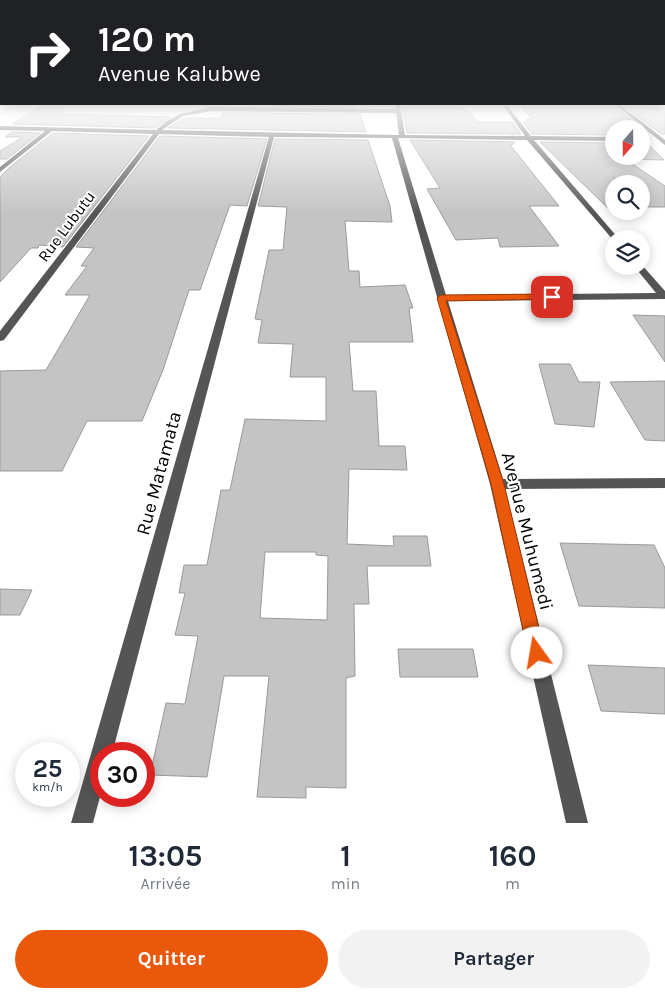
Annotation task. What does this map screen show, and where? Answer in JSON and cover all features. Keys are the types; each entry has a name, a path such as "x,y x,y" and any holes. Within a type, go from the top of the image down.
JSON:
{"street":[{"path":"0,170 41,137"},
{"name":"Rue Lubutu","path":"0,338 153,137"},
{"name":"Rue Matamata","path":"82,823 271,137"},
{"name":"Avenue Muhumedi","path":"398,137 441,298 497,484 577,823"},
{"path":"490,137 605,138"},
{"path":"529,138 607,230"},
{"path":"650,139 662,139 665,143"},
{"path":"646,275 664,296"},
{"path":"441,298 664,296"},
{"path":"497,484 665,483"}],"building":[{"path":"22,137 34,137 7,159 0,159 0,151"},
{"path":"47,137 148,137 63,247 39,245 38,248 31,248 0,282 0,177"},
{"path":"159,137 267,139 247,206 230,205 200,290 189,290 163,370 142,421 87,421 62,471 0,471 0,371 46,370 90,295 65,295 87,266 81,266 94,248 76,247"},
{"path":"275,139 368,140 390,206 392,222 345,221 349,271 359,271 360,287 405,285 413,308 409,308 413,342 349,342 353,391 376,391 379,446 405,446 407,470 349,469 347,544 394,546 393,536 427,536 431,566 367,566 369,604 354,604 355,676 346,678 346,788 306,787 306,798 257,797 269,676 224,676 207,777 155,775 155,752 166,703 185,704 198,636 175,635 185,593 179,593 184,565 207,565 221,490 230,490 245,419 326,421 326,377 290,377 293,344 258,343 262,320 255,319 269,250 283,250 287,207 258,206","holes":["265,552 316,552 316,555 328,556 327,620 260,618"]},
{"path":"410,140 515,142 511,146 559,206 529,206 559,246 500,247 498,238 456,240 427,189 440,188"},
{"path":"540,142 605,143 605,165 634,165 649,175 605,175 605,205"},
{"path":"650,146 664,160 650,160"},
{"path":"650,176 665,186 665,207 650,207"},
{"path":"633,315 665,316 665,362"},
{"path":"539,364 570,364 579,382 600,382 594,427 555,424"},
{"path":"665,381 665,441 645,440 610,382"},
{"path":"560,543 654,545 665,568 665,608 579,606"},
{"path":"0,589 32,590 20,615 0,615"},
{"path":"398,649 473,649 478,677 400,677"},
{"path":"588,665 665,668 665,714 601,711"}],"route":[{"path":"537,653 497,484 441,298 552,297"}]}
